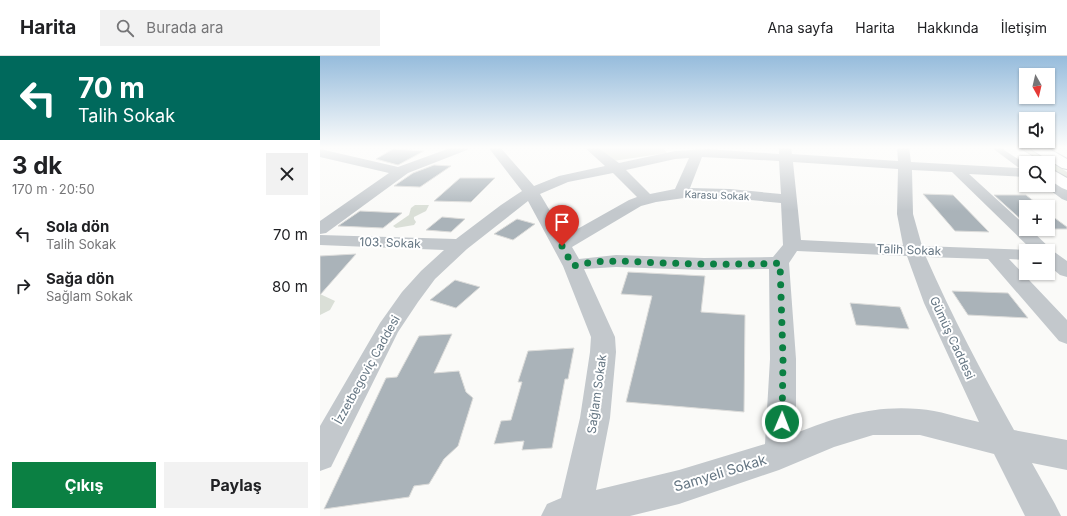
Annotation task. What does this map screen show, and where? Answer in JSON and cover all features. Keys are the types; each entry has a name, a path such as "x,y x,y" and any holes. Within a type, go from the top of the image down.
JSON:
{"main road":[{"path":"1055,179 1067,185"}],"street":[{"path":"386,168 401,172"},
{"path":"320,229 401,172 410,168"},
{"name":"Sağlam Sokak","path":"512,168 531,192 568,256 603,337 604,352 594,418 569,515"},
{"name":"İzzetbegoviç Caddesi","path":"320,456 388,328 428,275 460,245 507,208 531,192 564,179 609,168"},
{"path":"616,168 647,199"},
{"path":"681,193 695,168"},
{"path":"779,455 783,360 780,263 792,245 785,168"},
{"name":"Gümüş Caddesi","path":"904,168 905,214 914,251 935,303 974,384 1043,516"},
{"path":"955,168 1036,244"},
{"name":"İzzetbegoviç Caddesi","path":"962,168 1019,173"},
{"path":"1055,183 1067,196"},
{"name":"Karasu Sokak","path":"568,256 635,203 647,199 681,193 708,193 788,199"},
{"name":"103. Sokak","path":"320,240 460,245"},
{"name":"Talih Sokak","path":"792,245 914,251 1019,254"},
{"path":"993,253 1067,335"},
{"path":"1055,255 1067,255"},
{"path":"568,256 589,262 610,261 731,265 780,263"},
{"path":"1055,261 1067,271"},
{"name":"Samyeli Sokak","path":"569,515 679,487 779,455 830,434 873,422 920,422 1067,455"}],"shaded area":[{"path":"1055,168 1061,168 1067,172 1067,178 1055,170"},
{"path":"415,205 429,205 426,211 414,217 416,222 414,225 396,228 393,226 409,215 411,208"},
{"path":"320,294 335,301 330,310 320,315"}],"building":[{"path":"425,168 447,168 420,187 394,186 413,173"},
{"path":"460,178 495,178 471,202 434,201"},
{"path":"923,194 953,195 989,232 955,231"},
{"path":"994,195 1026,195 1032,200 1019,200 1019,218"},
{"path":"360,211 402,213 383,228 338,226"},
{"path":"442,217 465,219 451,232 426,230"},
{"path":"1055,218 1067,227 1067,229 1055,229"},
{"path":"517,219 535,224 513,240 494,234"},
{"path":"356,254 320,295 320,256"},
{"path":"628,272 705,276 701,312 745,315 744,412 626,402 652,296 621,294"},
{"path":"455,280 480,287 456,308 430,300"},
{"path":"952,291 1008,293 1028,318 968,315"},
{"path":"850,303 900,307 909,329 856,325"},
{"path":"452,334 434,373 459,371 466,392 473,398 458,446 444,459 429,484 414,486 409,497 324,509 386,378 397,377 419,336"},
{"path":"574,348 568,379 565,379 552,448 522,450 524,441 494,444 501,421 511,420 522,382 518,382 528,351"}],"route":[{"path":"562,246 573,266 589,262 610,261 731,265 780,263 783,360 782,422"}]}
